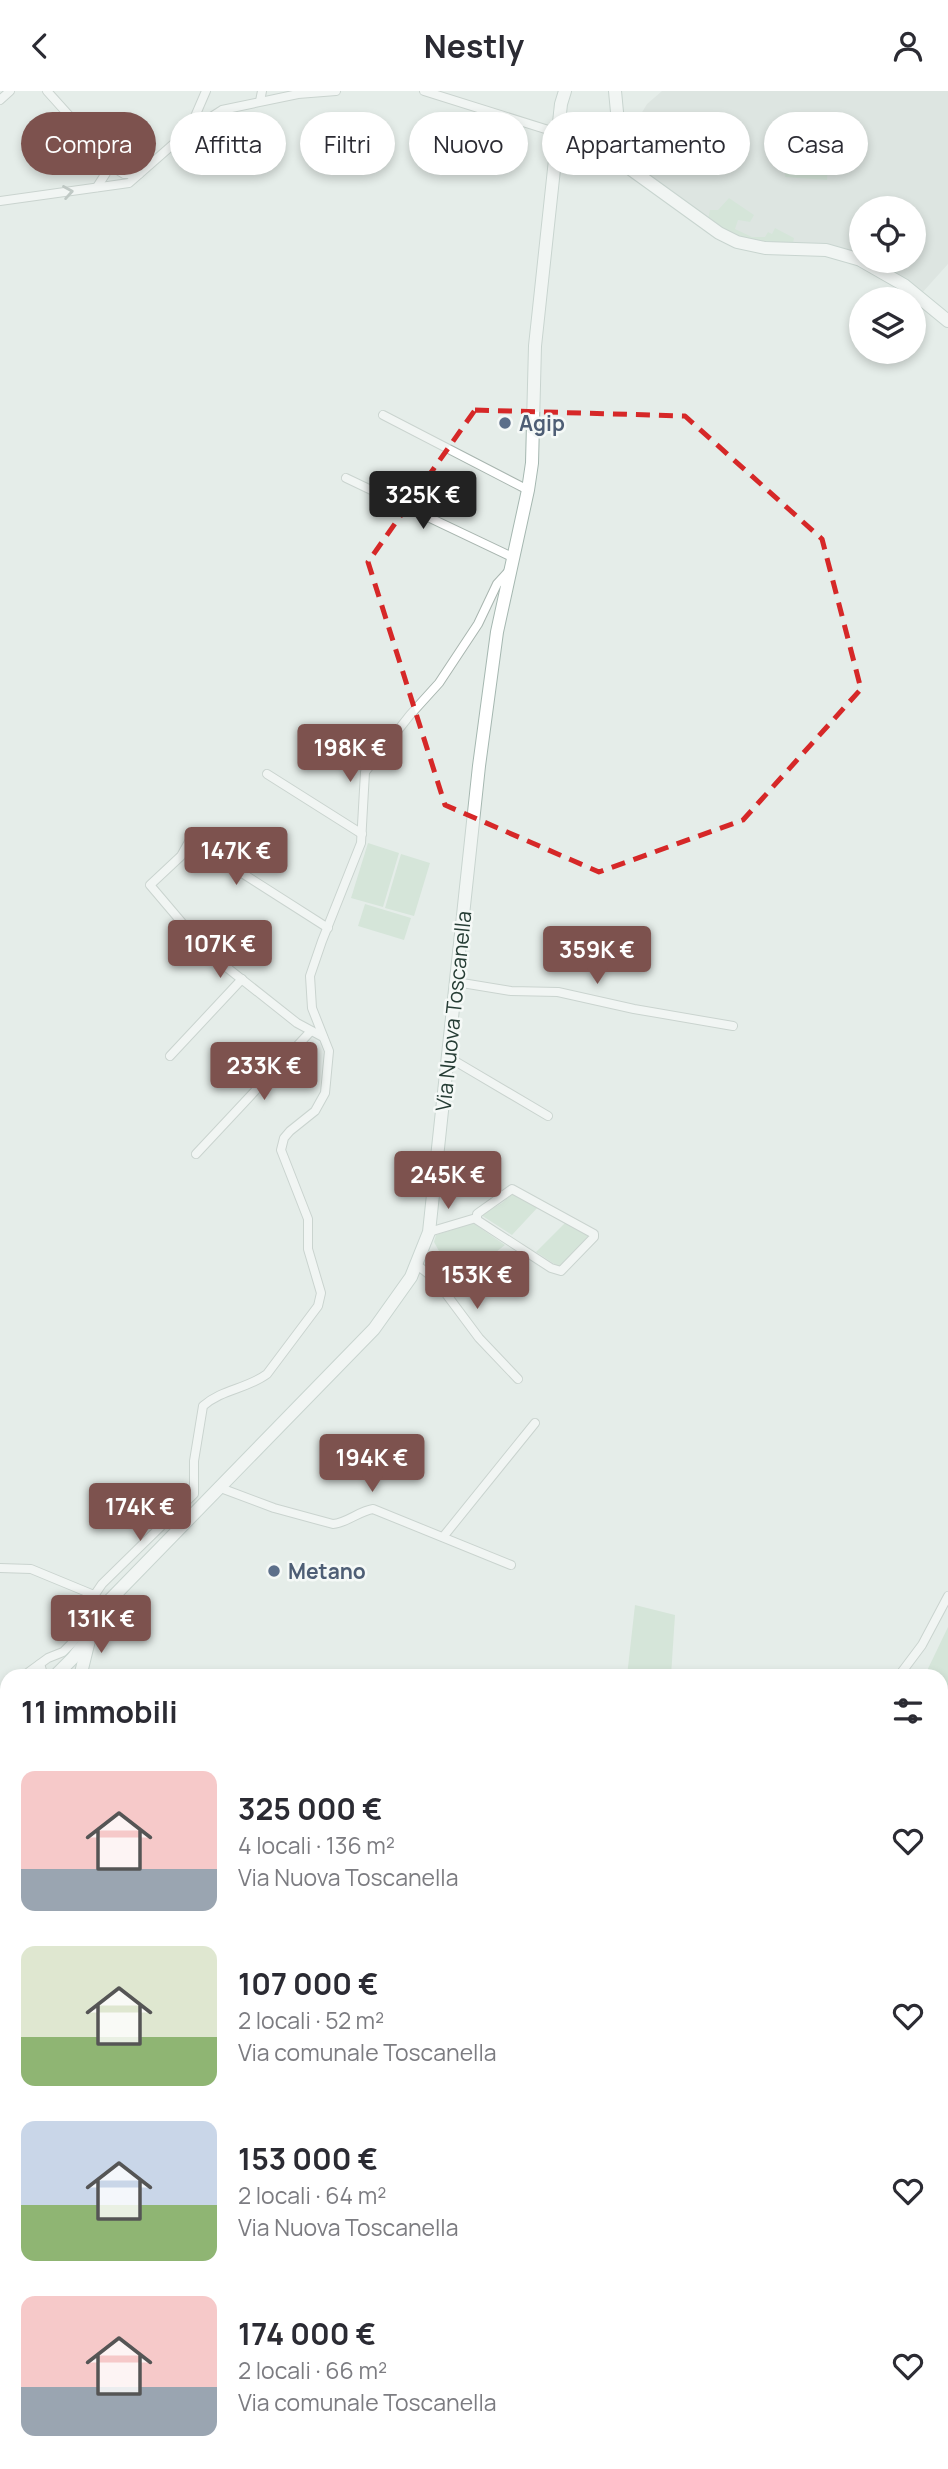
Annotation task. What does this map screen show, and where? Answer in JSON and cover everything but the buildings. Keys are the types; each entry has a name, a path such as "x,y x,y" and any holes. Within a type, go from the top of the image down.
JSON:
{"main road":[{"name":"Via Nuova Toscanella","path":"560,112 565,91"},
{"path":"615,91 616,112"},
{"name":"Via Nuova Toscanella","path":"82,1669 82,1661 96,1619 113,1594 374,1329 400,1295 429,1232 479,766 497,632 532,463 535,347 553,175"},
{"path":"639,175 719,233 737,242 765,248 826,250 849,256"},
{"path":"884,273 904,285 948,321"},
{"name":"Via Nuova Toscanella","path":"58,1669 81,1648 91,1632"}],"street":[{"path":"0,100 10,91"},
{"path":"47,91 66,112"},
{"path":"260,101 262,91"},
{"path":"278,91 298,94"},
{"path":"219,112 298,94 337,91"},
{"path":"425,91 542,128"},
{"path":"205,95 210,108 222,110"},
{"path":"198,112 205,95"},
{"path":"156,159 170,147"},
{"path":"97,187 105,175"},
{"path":"0,201 129,183 138,175"},
{"path":"383,415 528,490"},
{"path":"346,478 512,557"},
{"path":"33,1669 63,1652 78,1635 83,1612 94,1595 194,1494 194,1461 204,1406 224,1392 259,1380 267,1374 315,1313 320,1300 319,1285 308,1249 307,1219 281,1150 290,1131 315,1111 325,1093 329,1051 312,1008 310,976 362,843 365,772 439,683 478,624 497,584 508,572"},
{"path":"267,774 362,834"},
{"path":"323,1037 297,1023 206,951 150,885 181,856 190,840 328,928"},
{"path":"170,1056 242,979"},
{"path":"456,982 511,992 558,992 634,1009 733,1026"},
{"path":"195,1154 311,1031"},
{"path":"449,1056 548,1116"},
{"path":"429,1232 476,1218 481,1211 515,1190 594,1234 594,1237 561,1271 551,1268 476,1218"},
{"path":"416,1265 435,1279 480,1338 518,1379"},
{"path":"443,1537 535,1423"},
{"path":"219,1487 274,1508 333,1524 373,1509 511,1565"},
{"path":"0,1568 31,1569 94,1595"},
{"path":"904,1669 922,1645 948,1596"},
{"path":"40,1664 45,1669"}],"highlighted area":[{"path":"475,410 685,416 822,539 861,689 743,820 599,872 445,805 368,562"}],"shaded area":[{"path":"662,91 948,91 948,264 926,289 913,287 891,273 926,273 926,196 849,196 849,255 744,239 708,220 644,175 750,175 750,112 642,112"}],"green space":[{"path":"785,175 827,175 827,180"},
{"path":"729,198 754,215 750,222 738,220 735,229 752,237 765,237 768,232 772,234 775,228 794,238 793,243 769,243 749,239 708,220 710,210 718,210"},
{"path":"368,843 399,853 383,907 351,898"},
{"path":"401,854 430,863 414,916 385,908"},
{"path":"365,904 411,918 404,940 358,926"},
{"path":"513,1192 539,1206 512,1235 481,1215 502,1203"},
{"path":"567,1221 590,1235 559,1267 536,1252"},
{"path":"473,1223 505,1245 478,1266 470,1258 449,1269 434,1242 436,1235"},
{"path":"635,1605 675,1615 671,1669 628,1669"},
{"path":"948,1627 948,1669 928,1669"}],"place":[{"name":"Agip","path":"505,423"},
{"name":"Metano","path":"274,1571"}]}
